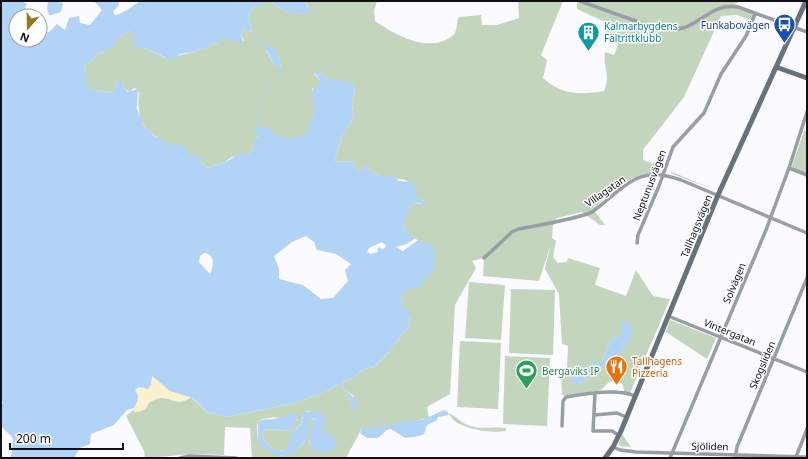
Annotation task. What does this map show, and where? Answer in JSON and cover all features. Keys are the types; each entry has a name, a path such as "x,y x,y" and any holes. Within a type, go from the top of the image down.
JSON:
{"main road":[{"name":"Tallhagsvägen","path":"605,458 613,447 718,195 805,1"},
{"path":"776,66 807,78"}],"street":[{"path":"580,1 658,29 671,31 686,27 711,12 727,5 807,32"},
{"name":"Neptunusvägen","path":"637,243 638,235 664,174 673,147 704,113 721,74 746,36 755,14"},
{"name":"Solvägen","path":"670,458 770,217 789,168 807,112"},
{"path":"789,168 807,175"},
{"name":"Villagatan","path":"484,258 518,229 591,212 620,188 637,178 654,174 664,174 807,233"},
{"name":"Skogsliden","path":"735,456 807,278"},
{"name":"Vintergatan","path":"668,316 807,372"},
{"path":"595,393 593,431 612,431 618,435"},
{"path":"562,426 563,401 566,397 595,393 624,393 635,396"},
{"path":"594,415 617,413 626,417"},
{"path":"796,457 807,429"},
{"name":"Sjöliden","path":"613,447 626,451 735,456 807,457"},
{"path":"180,458 190,456 236,458"}],"green space":[{"path":"264,1 271,1 278,7 294,13 304,13 308,12 308,6 304,1 377,1 374,11 375,21 392,32 412,40 422,43 432,43 451,37 455,33 459,17 481,15 482,25 497,25 519,18 518,1 563,1 541,55 547,60 543,78 550,84 564,91 587,93 604,91 607,81 605,52 614,55 619,42 606,36 607,23 577,9 577,1 738,1 738,3 735,3 738,7 755,14 752,21 737,15 721,16 684,97 643,150 643,160 661,167 661,170 639,176 624,183 593,209 605,225 600,225 582,212 557,218 553,226 552,238 556,241 553,257 558,263 567,262 568,258 600,268 595,285 626,296 636,270 653,296 670,299 630,393 624,393 623,385 618,381 609,382 601,390 564,396 562,394 561,376 567,369 568,346 562,344 559,294 545,269 550,247 539,281 483,276 484,258 472,261 476,268 455,305 450,394 427,407 429,418 377,428 362,428 346,458 252,457 250,428 225,427 224,455 194,454 145,458 144,451 126,416 133,410 136,412 157,398 182,401 191,397 207,412 227,417 295,403 332,389 337,384 344,389 342,382 351,379 364,369 374,367 389,352 409,326 410,315 403,306 401,299 403,293 407,289 419,288 424,280 418,240 414,239 406,232 404,221 410,206 415,203 421,204 425,201 417,198 409,182 405,180 379,176 364,166 361,171 357,170 353,161 334,162 342,136 354,117 352,105 355,87 352,84 328,79 321,72 314,73 320,80 320,85 312,89 315,109 305,136 298,138 280,137 260,126 255,146 248,155 232,157 222,164 207,168 200,161 170,146 166,146 163,141 145,127 140,117 138,105 139,93 135,88 129,92 124,88 122,82 117,82 114,92 111,93 88,89 84,64 90,63 98,53 107,52 109,47 128,31 133,33 134,38 145,48 165,58 195,52 198,49 202,50 209,47 211,44 220,43 220,38 244,41 241,35 243,30 252,32 248,15 256,6","holes":["266,50 278,56 281,66 275,67","621,335 631,336 621,352 580,383 575,372 602,362 611,339","344,389 354,396 353,410","306,411 316,411 326,421 323,425 327,452 313,450 309,444 315,421 313,418 308,425 308,434 304,443 289,454 281,456 258,442 257,425 260,420 274,418 298,419 288,431 271,429 262,431 264,440 269,446 276,450 285,450 288,448 292,433 301,424 303,415"]},
{"path":"807,130 807,174 793,168 792,166 804,131"},
{"path":"672,172 715,190 670,173"},
{"path":"469,282 505,285 501,340 465,338"},
{"path":"511,289 555,290 553,355 509,353"},
{"path":"670,320 716,338 707,359 666,332"},
{"path":"460,341 501,343 498,409 457,407"},
{"name":"Bergaviks IP","path":"505,356 550,358 547,426 503,424"},
{"path":"449,413 468,425 480,428 506,428 506,431 492,432 465,427 452,418"},
{"path":"622,434 631,447 620,446 619,443"}],"sand":[{"path":"152,376 170,391 191,397 181,401 159,398 149,402 144,410 135,412 133,410 138,401 135,390 139,387 144,389 151,385"}],"water":[{"path":"1,1 22,1 27,4 26,8 8,8 8,48 48,48 48,32 57,24 65,30 69,18 79,16 80,23 90,25 102,10 94,1 118,1 119,5 113,12 117,15 140,1 264,1 263,6 256,6 248,15 252,32 243,30 241,35 243,42 220,38 220,43 211,44 209,47 202,50 198,49 195,52 180,54 175,59 168,59 145,48 136,49 133,33 128,31 114,43 115,47 109,47 107,52 98,53 90,63 84,65 89,89 111,93 114,92 117,82 122,82 124,88 128,92 138,89 137,109 144,126 155,137 163,140 167,146 174,144 184,146 190,156 199,155 200,161 207,168 222,164 241,153 248,155 255,146 253,142 258,137 255,129 260,126 273,131 276,136 293,138 305,135 315,109 312,101 312,91 315,86 320,85 320,80 314,72 321,72 328,79 346,81 355,87 352,105 354,117 342,136 334,162 353,161 357,170 361,171 364,166 379,176 391,177 393,175 399,181 413,182 416,188 415,191 417,193 417,198 425,201 425,204 415,203 410,206 404,226 408,233 413,235 414,239 407,244 396,247 403,251 418,240 430,244 435,252 434,269 419,288 407,290 402,296 402,303 410,314 409,326 389,352 374,367 364,369 351,379 342,382 343,387 356,400 356,410 353,410 346,392 337,384 332,389 295,403 227,417 207,412 193,398 170,391 152,376 151,385 148,389 139,387 135,390 138,395 138,399 134,408 127,410 114,425 91,434 90,444 80,448 74,458 11,457 13,438 1,426 1,405 3,403 1,399","holes":["306,236 314,242 317,250 336,254 351,264 345,270 348,281 333,298 321,299 303,285 279,279 279,269 274,256 292,242","382,242 386,245 385,248 382,249 380,247 377,249 378,252 371,254 367,252 369,248","204,253 210,255 213,260 210,274 199,262 200,256"]},
{"path":"52,1 63,3 61,12 49,15 47,8 48,2"},
{"path":"271,1 304,1 311,11 307,13 290,12 279,8"},
{"path":"264,45 275,48 281,64 279,67 275,67"},
{"path":"621,322 627,322 631,325 632,336 621,352 580,383 575,385 572,377 575,372 586,369 596,362 602,362 611,339 621,335"},
{"path":"444,410 448,412 449,415 438,417 437,420 427,425 424,434 419,436 405,438 391,429 387,430 378,438 367,438 360,433 362,428 377,428 405,421 422,420"},
{"path":"304,412 319,412 324,416 326,421 323,425 325,433 334,437 336,440 336,446 330,451 319,452 309,447 312,427 315,420 313,418 308,425 308,437 298,449 289,455 282,456 272,453 258,442 258,422 296,413 298,416 296,423 288,431 271,429 262,431 264,440 269,446 276,450 285,450 288,447 290,435 301,424"}],"waterway":[{"path":"252,32 264,45"},
{"path":"260,126 261,102 265,93 281,75 281,66"}],"place":[{"name":"Funkabovägen","path":"785,44"},
{"name":"Kalmarbygdens Fältrittklubb","path":"588,52"},
{"name":"Tallhagens Pizzeria","path":"616,386"},
{"name":"Bergaviks IP","path":"526,390"}]}
